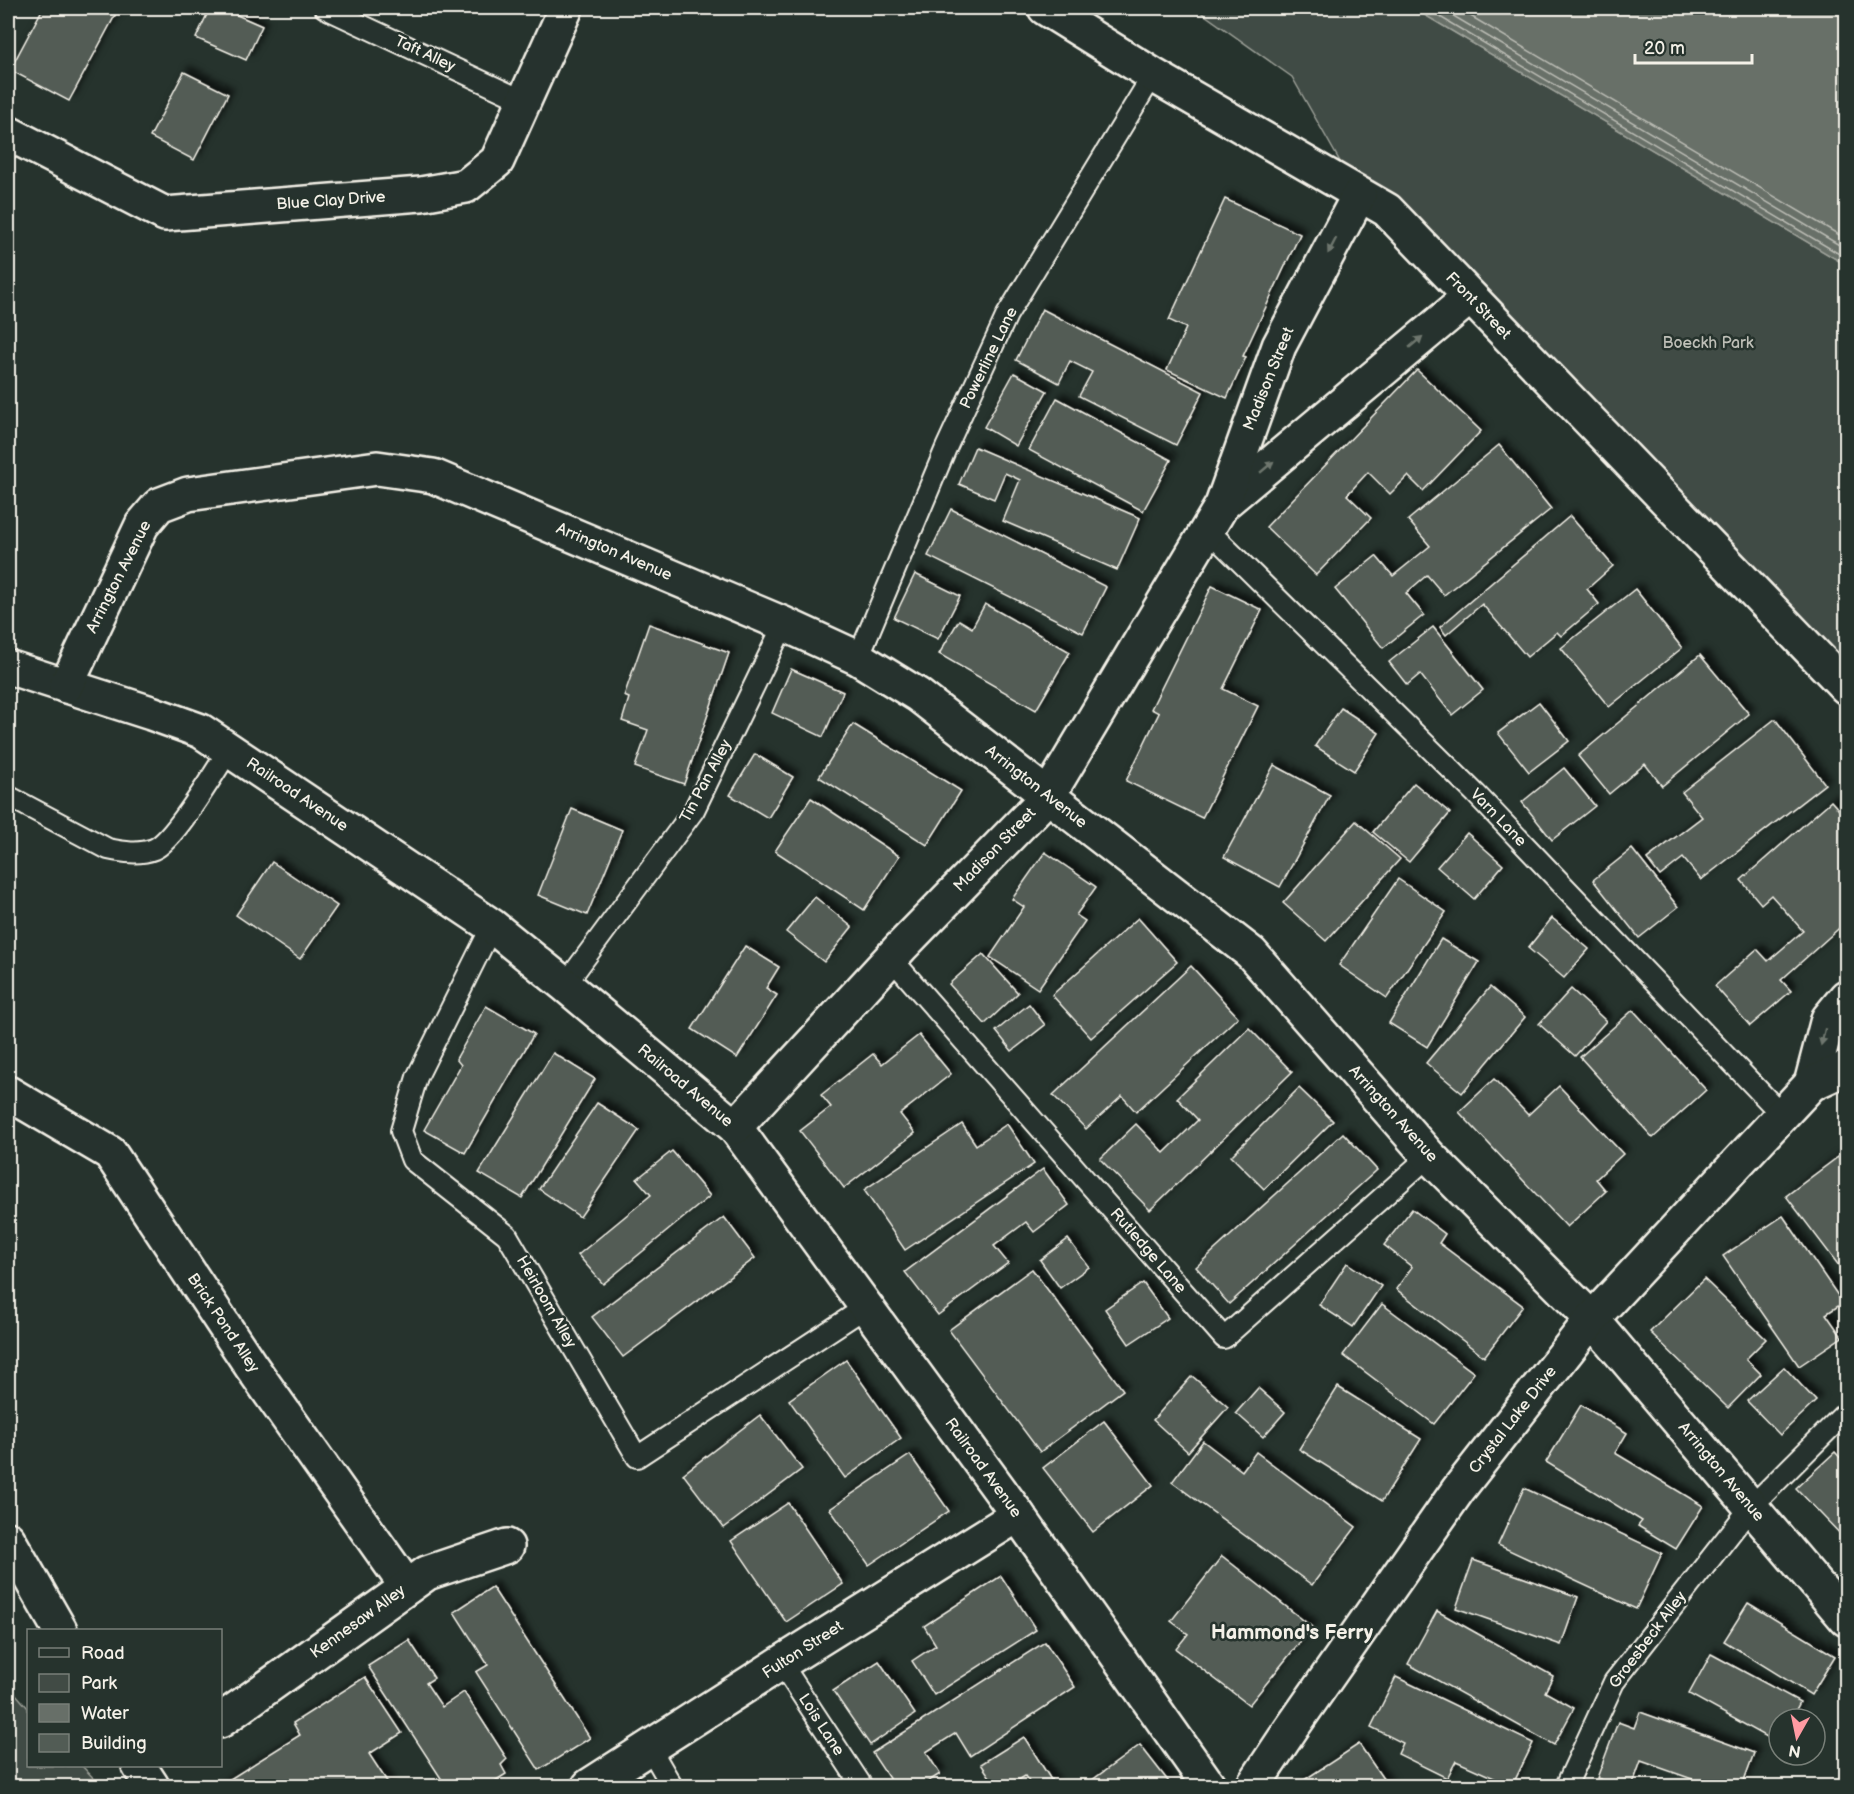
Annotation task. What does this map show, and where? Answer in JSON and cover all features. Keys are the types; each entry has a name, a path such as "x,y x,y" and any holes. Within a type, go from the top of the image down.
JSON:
{"street":[{"name":"Blue Clay Drive","path":"8,133 165,214 421,195 466,186 497,161 566,8"},
{"name":"Front Street","path":"1045,8 1153,75 1387,210 1846,687"},
{"name":"Madison Street","path":"735,1127 891,958 1048,796 1214,517 1279,346 1359,195"},
{"name":"Madison Street","path":"1214,517 1470,297"},
{"name":"Arrington Avenue","path":"66,686 142,525 159,506 188,494 377,468 433,476 784,624 858,658 918,695 1251,953 1429,1156 1592,1319 1846,1618"},
{"name":"Railroad Avenue","path":"8,667 201,731 492,926 735,1127 1018,1515 1209,1786"},
{"name":"Crystal Lake Drive","path":"1811,1084 1828,1018 1846,997"},
{"name":"Crystal Lake Drive","path":"1253,1786 1458,1490 1592,1319 1811,1084 1846,1068"},
{"name":"Brick Pond Alley","path":"8,1093 110,1153 251,1366 407,1587"},
{"name":"Fulton Street","path":"589,1786 1018,1515"},
{"path":"8,1539 59,1629"},
{"name":"Kennesaw Alley","path":"222,1720 427,1573 507,1546"}],"lane":[{"name":"Taft Alley","path":"325,8 524,101"},
{"name":"Powerline Lane","path":"858,658 946,448 1008,315 1153,75"},
{"name":"Varn Lane","path":"1214,517 1782,1115"},
{"name":"Tin Pan Alley","path":"565,985 694,810 784,624"},
{"path":"8,796 108,849 125,853 143,852 156,848 173,833 229,750"},
{"name":"Heirloom Alley","path":"492,926 417,1077 401,1131 412,1160 507,1235 637,1457 866,1307"},
{"name":"Rutledge Lane","path":"891,958 1224,1338 1429,1156"},
{"name":"Groesbeck Alley","path":"1566,1786 1614,1682 1751,1507 1846,1412"},
{"name":"Lois Lane","path":"781,1663 862,1786"},
{"path":"650,1748 672,1786"}],"green space":[{"name":"Boeckh Park","path":"1195,8 1413,8 1846,265 1846,687 1359,195 1292,77"},
{"path":"8,1685 27,1707 27,1767 83,1767 101,1786 8,1786"}],"water":[{"path":"1413,8 1846,8 1846,265"}],"building":[{"path":"43,8 119,8 69,101 10,70"},
{"path":"210,8 221,8 262,26 246,60 196,38"},
{"path":"184,72 228,94 194,160 150,137"},
{"path":"1225,199 1300,234 1243,356 1246,357 1227,398 1167,370 1186,328 1169,320"},
{"path":"1042,309 1203,392 1176,445 1079,396 1092,372 1070,361 1059,383 1016,360"},
{"path":"1417,370 1481,431 1423,491 1408,476 1390,494 1368,472 1347,495 1371,518 1316,575 1266,527"},
{"path":"1014,373 1047,391 1016,446 984,427"},
{"path":"1057,398 1171,460 1143,511 1029,450"},
{"path":"1499,445 1551,509 1444,595 1427,575 1406,593 1424,615 1383,648 1335,589 1376,556 1393,576 1430,546 1408,520"},
{"path":"975,447 1140,518 1117,570 1003,521 1020,480 1005,473 994,499 959,484"},
{"path":"951,509 1106,587 1083,633 928,556"},
{"path":"1570,516 1613,566 1587,589 1599,604 1561,636 1557,632 1527,657 1482,604 1446,635 1440,627"},
{"path":"915,574 960,596 938,639 894,618"},
{"path":"1212,586 1262,610 1223,689 1258,706 1202,818 1126,781 1159,713 1151,709"},
{"path":"1635,589 1682,648 1609,707 1561,648"},
{"path":"985,604 1070,652 1036,710 939,654 959,620 972,628"},
{"path":"649,624 729,653 684,784 635,767 648,730 622,721 629,698 624,696"},
{"path":"1433,627 1483,690 1452,715 1420,674 1407,685 1389,662"},
{"path":"1700,655 1749,714 1662,786 1645,764 1609,794 1578,756"},
{"path":"791,669 843,692 823,737 772,713"},
{"path":"1539,702 1569,741 1529,772 1498,733"},
{"path":"1341,708 1379,733 1354,771 1315,746"},
{"path":"1775,719 1825,784 1701,880 1683,858 1660,876 1647,859 1702,817 1682,792"},
{"path":"853,724 961,791 927,845 819,777"},
{"path":"755,754 793,777 768,818 730,795"},
{"path":"1274,765 1330,795 1280,887 1224,857"},
{"path":"1564,768 1595,806 1552,840 1522,802"},
{"path":"1414,783 1450,813 1409,862 1373,832"},
{"path":"811,798 899,856 864,910 775,851"},
{"path":"1831,801 1846,818 1846,922 1781,980 1791,991 1750,1026 1715,986 1757,949 1768,961 1803,931 1771,895 1761,904 1741,880"},
{"path":"572,809 622,830 587,915 538,895"},
{"path":"1356,821 1400,859 1326,941 1283,903"},
{"path":"1467,833 1503,865 1474,899 1437,867"},
{"path":"1632,849 1678,907 1639,938 1593,880"},
{"path":"1045,852 1096,887 1076,915 1085,921 1038,989 990,957 1024,907 1012,899"},
{"path":"272,862 337,906 300,959 236,915"},
{"path":"1398,879 1446,912 1387,998 1339,965"},
{"path":"815,897 852,927 824,962 786,932"},
{"path":"1138,918 1177,962 1091,1038 1052,995"},
{"path":"1552,918 1589,949 1564,978 1528,948"},
{"path":"1441,939 1479,962 1427,1047 1389,1023"},
{"path":"745,946 779,967 766,988 777,995 737,1058 692,1029"},
{"path":"983,954 1018,993 985,1024 949,984"},
{"path":"1191,966 1238,1017 1136,1112 1122,1096 1086,1129 1053,1095"},
{"path":"1490,987 1525,1017 1462,1093 1426,1063"},
{"path":"1571,989 1606,1021 1575,1056 1539,1024"},
{"path":"1029,1004 1045,1025 1012,1051 996,1031"},
{"path":"486,1006 534,1034 465,1153 424,1130 461,1065 456,1059"},
{"path":"1633,1010 1706,1090 1653,1138 1580,1057"},
{"path":"1249,1028 1292,1072 1150,1210 1100,1159 1136,1124 1164,1153 1198,1120 1177,1098"},
{"path":"919,1035 951,1074 900,1114 915,1133 844,1188 800,1131 831,1107 821,1095 873,1054 882,1064"},
{"path":"553,1053 595,1079 522,1198 479,1173"},
{"path":"1494,1079 1528,1115 1559,1086 1623,1154 1596,1179 1606,1191 1567,1227 1459,1112"},
{"path":"1299,1088 1333,1121 1264,1189 1231,1156"},
{"path":"597,1103 639,1130 580,1217 539,1189"},
{"path":"962,1124 976,1145 1007,1124 1034,1164 905,1250 864,1190"},
{"path":"1343,1133 1377,1170 1229,1304 1196,1267"},
{"path":"672,1151 710,1196 603,1284 578,1255 651,1195 637,1179"},
{"path":"1838,1157 1846,1168 1846,1275 1786,1196"},
{"path":"1043,1169 1069,1205 1034,1232 1026,1222 994,1246 1008,1263 938,1315 905,1272"},
{"path":"1412,1209 1445,1234 1439,1243 1523,1306 1484,1357 1396,1289 1412,1267 1384,1245"},
{"path":"1783,1216 1843,1303 1826,1314 1842,1337 1799,1366 1723,1256"},
{"path":"724,1217 755,1258 623,1357 592,1317"},
{"path":"1068,1239 1089,1267 1060,1288 1040,1260"},
{"path":"1347,1263 1381,1286 1353,1327 1319,1305"},
{"path":"1032,1269 1123,1390 1040,1452 949,1330"},
{"path":"1704,1279 1766,1339 1746,1359 1761,1374 1728,1408 1650,1332"},
{"path":"1143,1283 1168,1318 1129,1344 1105,1309"},
{"path":"1382,1304 1474,1373 1434,1424 1343,1355"},
{"path":"846,1360 901,1438 845,1478 789,1400"},
{"path":"1784,1367 1816,1401 1780,1435 1747,1401"},
{"path":"1192,1376 1228,1407 1188,1452 1153,1420"},
{"path":"1338,1387 1421,1439 1382,1501 1299,1449"},
{"path":"1258,1388 1285,1412 1263,1437 1236,1413"},
{"path":"1581,1405 1627,1433 1615,1453 1703,1506 1676,1549 1638,1526 1642,1521 1546,1462"},
{"path":"760,1415 802,1469 724,1528 683,1474"},
{"path":"1104,1421 1153,1485 1093,1532 1043,1468"},
{"path":"1203,1441 1242,1471 1256,1452 1356,1527 1312,1585 1172,1482"},
{"path":"1835,1452 1846,1464 1846,1540 1796,1488"},
{"path":"910,1455 949,1511 869,1565 830,1509"},
{"path":"1524,1488 1662,1553 1636,1609 1498,1545"},
{"path":"788,1503 843,1584 786,1622 731,1541"},
{"path":"1222,1556 1312,1627 1249,1705 1176,1649 1188,1634 1171,1621"},
{"path":"1473,1560 1578,1597 1561,1645 1456,1608"},
{"path":"1001,1576 1036,1630 934,1695 912,1661 936,1645 924,1626"},
{"path":"492,1587 590,1738 539,1770 476,1672 488,1665 454,1612"},
{"path":"1748,1603 1835,1656 1811,1695 1724,1641"},
{"path":"1437,1611 1553,1676 1545,1692 1574,1708 1554,1745 1408,1664"},
{"path":"409,1640 434,1678 426,1683 442,1707 464,1692 507,1759 501,1765 506,1774 487,1786 446,1786 368,1666"},
{"path":"1045,1642 1075,1687 970,1756 956,1733 926,1752 940,1774 921,1786 894,1786 872,1753"},
{"path":"1711,1654 1800,1702 1797,1707 1767,1707 1767,1737 1689,1694"},
{"path":"879,1661 915,1714 870,1745 833,1691"},
{"path":"365,1677 402,1733 369,1754 390,1786 219,1786 300,1735 293,1723"},
{"path":"1396,1677 1533,1743 1512,1786 1456,1761 1447,1778 1398,1754 1403,1743 1371,1727"},
{"path":"1640,1712 1754,1753 1742,1786 1712,1786 1641,1761 1632,1786 1620,1786 1597,1778 1618,1722 1634,1728"},
{"path":"1024,1737 1055,1786 1032,1786 1025,1776 1009,1786 996,1786 981,1764"},
{"path":"1359,1744 1388,1786 1295,1786"},
{"path":"1140,1745 1172,1786 1084,1786"}],"district":[{"name":"Hammond's Ferry","path":"1292,1633"}]}
